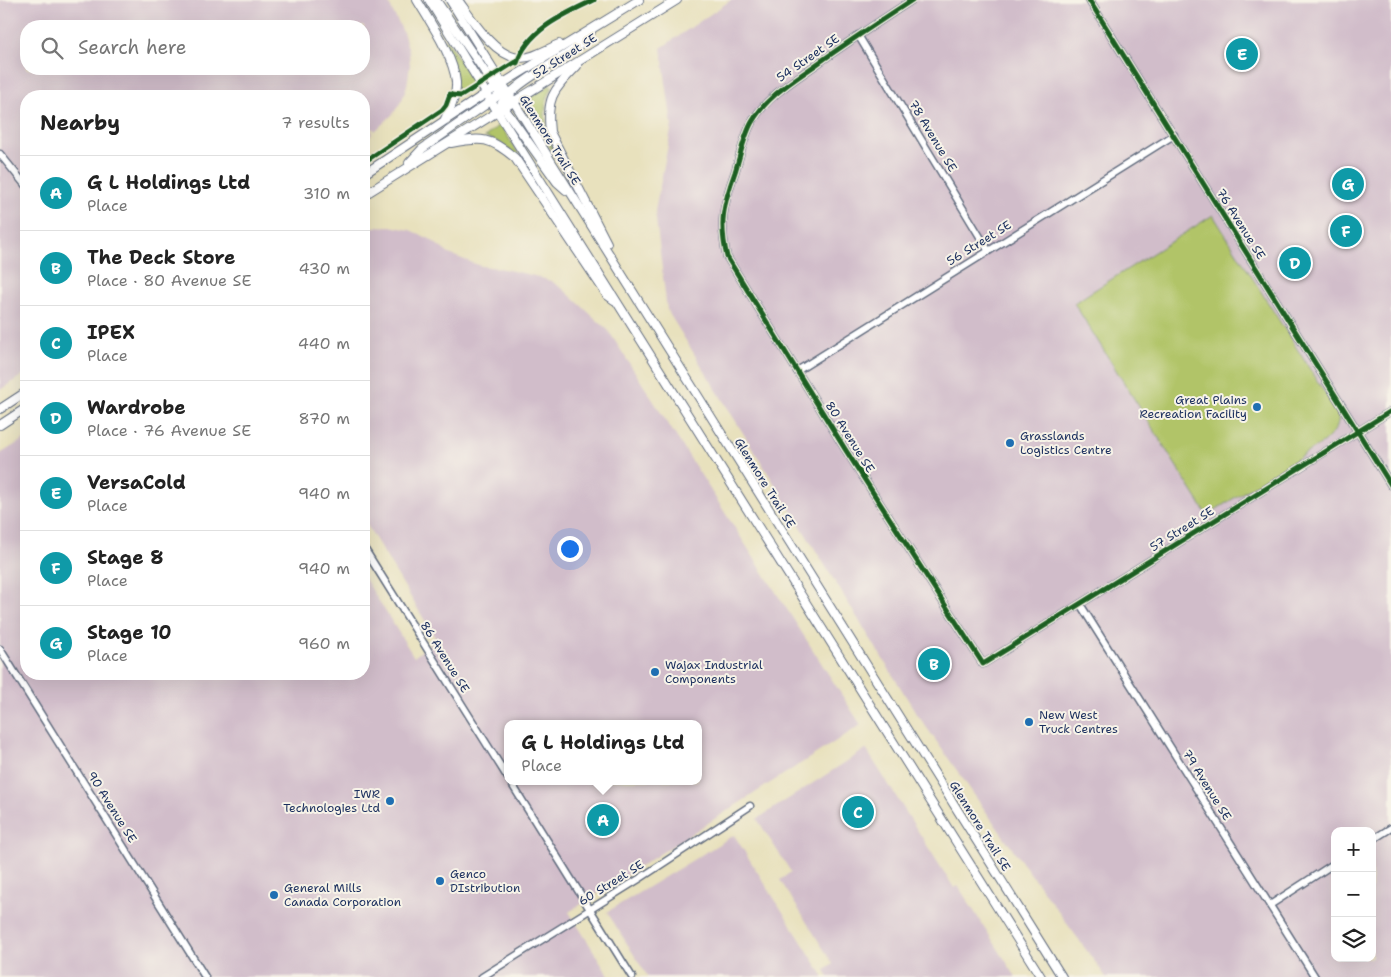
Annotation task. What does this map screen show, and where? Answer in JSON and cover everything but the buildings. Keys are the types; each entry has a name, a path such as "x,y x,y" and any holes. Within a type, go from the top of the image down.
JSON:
{"main road":[{"path":"418,0 454,71 456,83 452,106 444,120"},
{"name":"Glenmore Trail SE","path":"429,0 570,194 1062,977"},
{"path":"436,0 500,98"},
{"name":"Glenmore Trail SE","path":"450,0 500,98 620,306 1041,977"},
{"path":"458,0 487,38 506,54 519,58 532,56 582,35"},
{"name":"52 Street SE","path":"370,191 444,145 500,98 582,35 639,0"},
{"name":"52 Street SE","path":"370,170 444,120 500,98 587,57 676,0"},
{"path":"403,170 422,149 578,46 598,25"},
{"path":"587,57 553,93 548,114 550,132 607,244 612,260"},
{"path":"444,145 483,139 495,142 515,158 607,295 620,306"},
{"path":"0,409 20,396"},
{"path":"0,425 20,412"},
{"path":"1048,955 1068,977"}],"street":[{"name":"54 Street SE","path":"723,212 726,197 751,123 760,110 774,95 858,35 912,0"},
{"name":"76 Avenue SE","path":"1089,0 1391,484"},
{"name":"78 Avenue SE","path":"858,35 988,250"},
{"name":"56 Street SE","path":"797,371 1174,135"},
{"path":"0,154 20,179"},
{"name":"80 Avenue SE","path":"723,212 723,237 727,258 845,449 983,664"},
{"name":"57 Street SE","path":"983,664 1391,411"},
{"name":"86 Avenue SE","path":"370,558 504,772"},
{"name":"79 Avenue SE","path":"1080,604 1314,977"},
{"name":"90 Avenue SE","path":"0,650 205,977"},
{"path":"513,785 632,977"},
{"name":"60 Street SE","path":"482,977 591,910 750,806"},
{"path":"1376,837 1391,828"},
{"path":"1270,905 1331,867"}],"shaded area":[{"path":"0,0 387,0 403,32 409,51 410,66 402,100 393,114 375,131 373,128 371,130 373,133 370,135 370,90 20,90 20,377 0,390"},
{"path":"731,0 1391,0 1391,977 1106,977 915,711 667,310 655,211 672,125 661,48"},
{"path":"390,226 410,230 430,239 449,254 481,266 499,268 551,281 563,289 608,330 861,725 569,912 610,977 0,977 0,454 20,442 20,680 370,680 370,587 414,657 436,639 370,530 370,229"},
{"path":"866,749 954,888 958,886 1016,977 829,977 825,970 833,964 780,880 791,872 757,819"},
{"path":"734,835 824,977 648,977 607,912"}],"green space":[{"path":"446,39 475,85 461,94 458,93 444,41"},
{"path":"550,85 552,88 546,103 545,118 553,148 551,149 525,107 529,104 526,100"},
{"path":"500,124 518,153 516,155 499,142 485,137"},
{"path":"1213,215 1338,414 1338,423 1324,442 1207,515 1074,303"}],"cycle path":[{"path":"451,95 461,96 515,62 517,63 522,51 539,32 560,17 594,0"},
{"path":"912,0 790,83 765,104 752,122 742,146 725,204 723,234 727,257 845,449 983,664 1391,411"},
{"path":"1089,0 1391,485"},
{"path":"370,158 442,110 450,94"}],"place":[{"name":"VersaCold","path":"1242,54"},
{"name":"Stage 10","path":"1348,184"},
{"name":"Stage 8","path":"1346,231"},
{"name":"Wardrobe","path":"1295,263"},
{"name":"Great Plains Recreation Facility","path":"1257,407"},
{"name":"Grasslands Logistics Centre","path":"1010,443"},
{"name":"The Deck Store","path":"934,664"},
{"name":"Wajax Industrial Components","path":"655,672"},
{"name":"New West Truck Centres","path":"1029,722"},
{"name":"IWR Technologies Ltd","path":"390,801"},
{"name":"IPEX","path":"858,812"},
{"name":"G L Holdings Ltd","path":"603,820"},
{"name":"Genco DIstribution","path":"440,881"},
{"name":"General Mills Canada Corporation","path":"274,895"}]}
